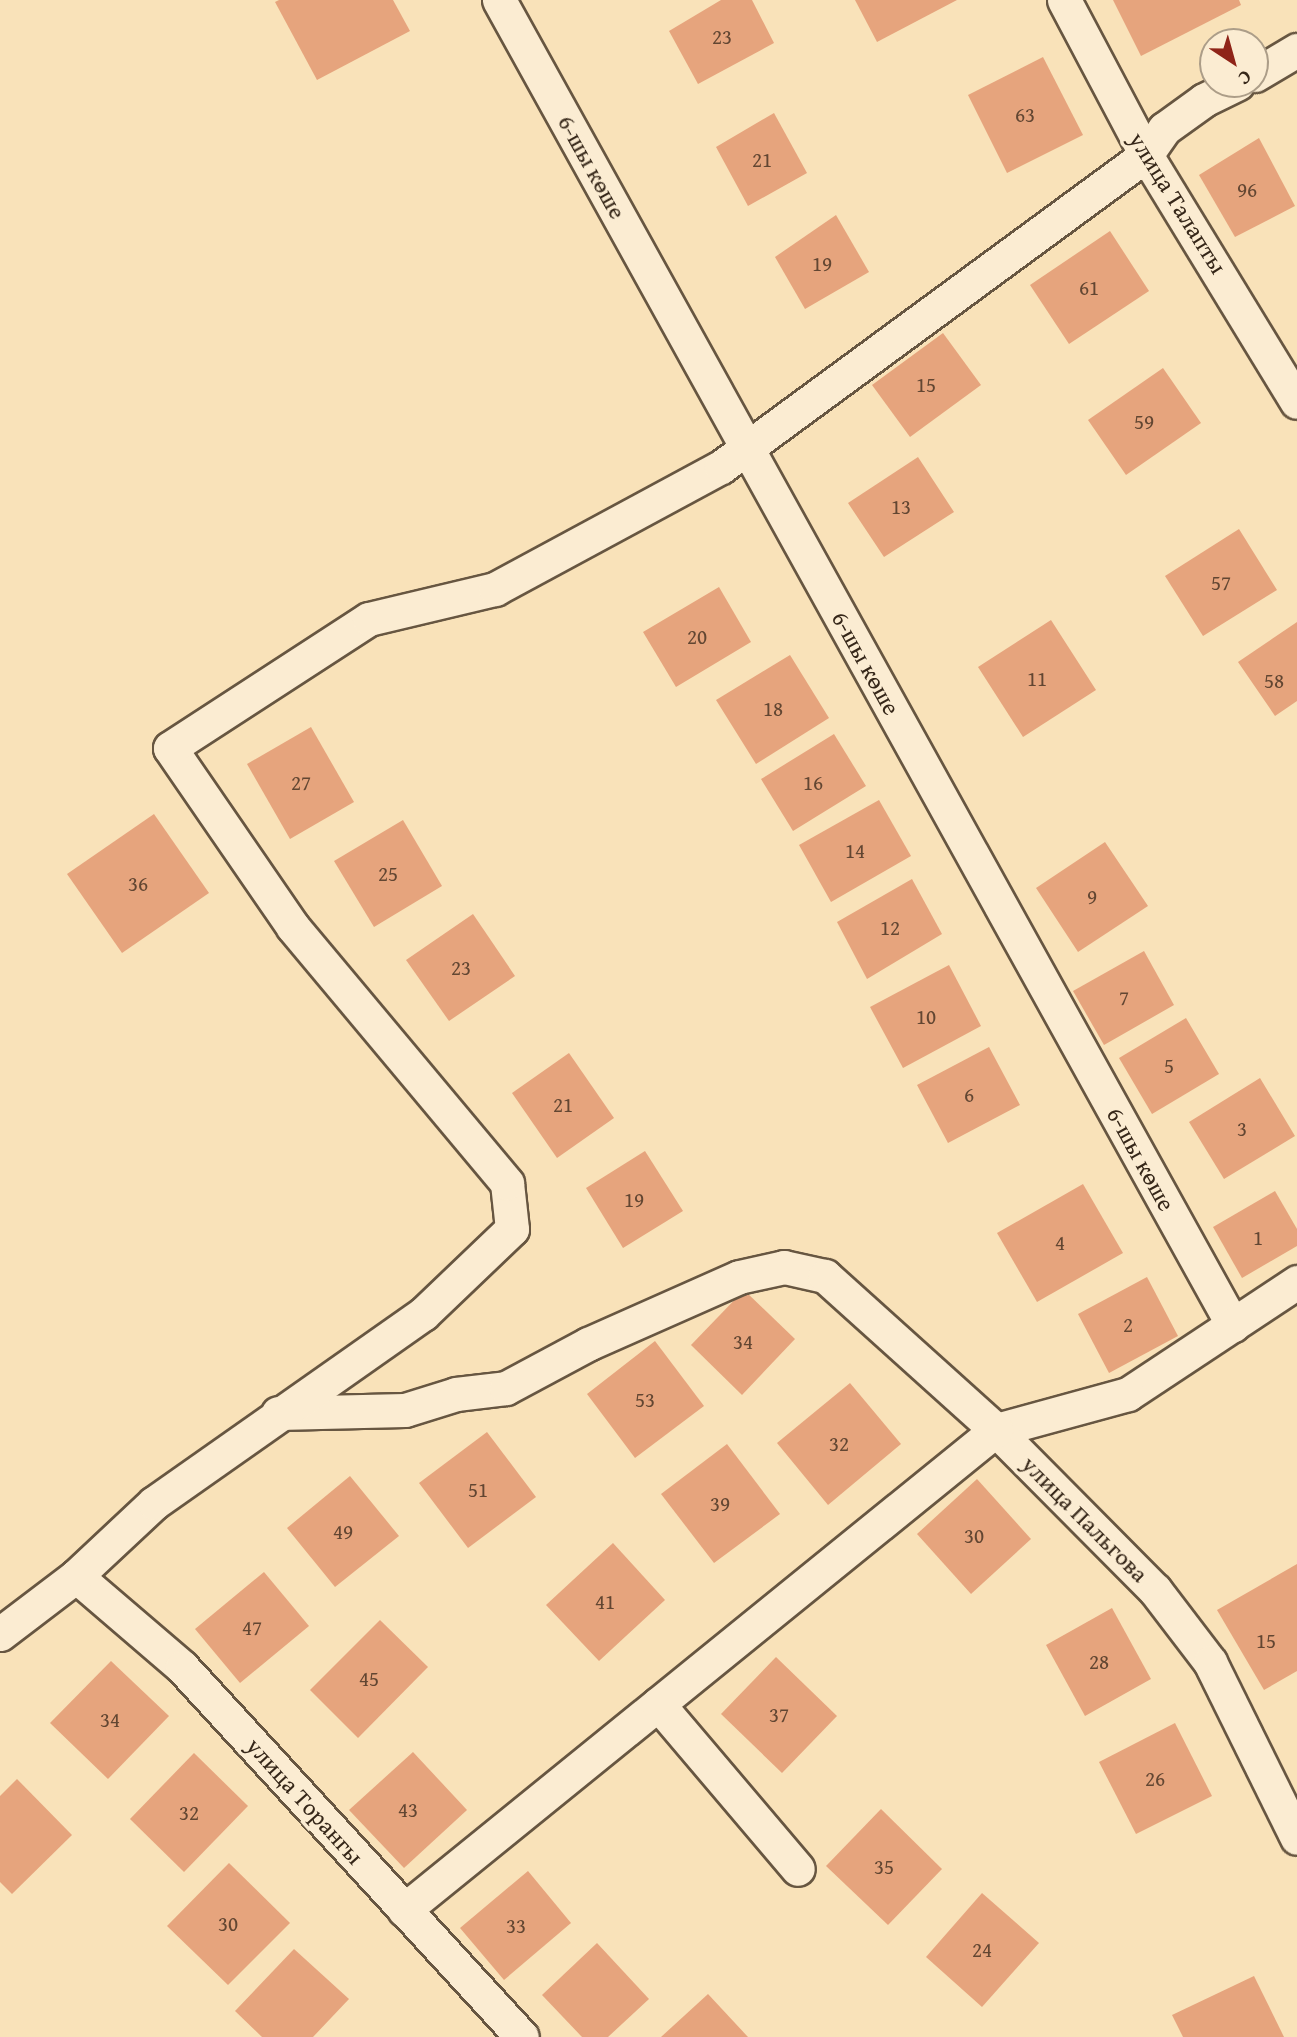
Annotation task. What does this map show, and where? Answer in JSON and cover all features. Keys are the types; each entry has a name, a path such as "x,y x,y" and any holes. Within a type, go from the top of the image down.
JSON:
{"street":[{"name":"6-шы көше","path":"499,0 1233,1325"},
{"name":"улица Талапты","path":"1063,0 1146,155 1297,402"},
{"path":"1269,67 1297,50"},
{"path":"0,1634 76,1576 155,1503 278,1413 423,1314 484,1258 512,1228 507,1183 293,927 170,748 369,619 495,589 676,495 721,467 746,446 1146,155 1164,129 1208,98"},
{"path":"278,1413 405,1410 456,1394 506,1388 588,1344 739,1277 784,1267 825,1276 996,1430 404,1910"},
{"name":"улица Пальгова","path":"1297,1282 1128,1394 996,1430 1155,1590 1210,1662 1297,1838"},
{"name":"улица Торангы","path":"76,1576 182,1667 522,2037"},
{"path":"658,1704 797,1869"}],"building":[{"path":"393,0 410,31 317,80 275,2"},
{"path":"721,0 752,0 774,43 698,84 669,31"},
{"path":"855,0 957,0 877,42"},
{"path":"1113,0 1239,0 1241,5 1141,56"},
{"path":"1043,57 1083,135 1007,173 968,95"},
{"path":"774,113 807,173 748,206 716,147"},
{"path":"1259,138 1295,206 1235,237 1199,175"},
{"path":"836,215 869,272 805,309 775,257"},
{"path":"1110,231 1149,291 1069,344 1030,285"},
{"path":"943,333 981,385 910,437 872,385"},
{"path":"1163,368 1201,423 1126,475 1088,420"},
{"path":"918,457 954,512 884,557 848,503"},
{"path":"1239,529 1277,590 1203,636 1165,576"},
{"path":"719,587 751,642 676,687 643,632"},
{"path":"1051,620 1096,690 1023,737 978,667"},
{"path":"1297,622 1297,701 1275,716 1238,662"},
{"path":"790,655 829,718 756,764 716,700"},
{"path":"311,727 354,802 290,839 247,764"},
{"path":"834,734 866,786 793,831 761,779"},
{"path":"879,800 911,856 831,902 799,845"},
{"path":"154,814 209,893 122,953 67,874"},
{"path":"403,820 442,886 374,927 334,861"},
{"path":"1105,842 1148,906 1078,952 1036,888"},
{"path":"912,879 942,934 867,979 837,922"},
{"path":"473,914 515,976 449,1021 406,960"},
{"path":"1144,951 1174,1005 1104,1045 1073,991"},
{"path":"949,965 981,1026 903,1068 870,1007"},
{"path":"1186,1018 1219,1074 1152,1114 1119,1058"},
{"path":"989,1047 1020,1105 948,1143 917,1085"},
{"path":"569,1053 614,1118 557,1158 512,1093"},
{"path":"1260,1078 1295,1136 1224,1179 1189,1122"},
{"path":"645,1151 683,1211 623,1248 586,1188"},
{"path":"1083,1184 1123,1253 1037,1302 997,1233"},
{"path":"1275,1191 1297,1229 1297,1246 1242,1278 1213,1227"},
{"path":"1147,1277 1178,1336 1109,1373 1078,1314"},
{"path":"744,1290 795,1339 742,1395 691,1345"},
{"path":"655,1341 704,1406 635,1458 587,1394"},
{"path":"850,1383 901,1444 828,1505 777,1443"},
{"path":"487,1432 536,1497 468,1548 419,1483"},
{"path":"727,1444 780,1514 714,1563 661,1494"},
{"path":"350,1476 399,1536 335,1587 287,1528"},
{"path":"977,1479 1031,1539 971,1594 917,1534"},
{"path":"613,1543 665,1600 599,1661 546,1605"},
{"path":"1297,1564 1297,1671 1264,1690 1217,1610"},
{"path":"264,1572 309,1626 240,1683 195,1629"},
{"path":"1112,1608 1151,1679 1085,1716 1046,1645"},
{"path":"380,1620 428,1667 358,1738 310,1690"},
{"path":"776,1657 837,1716 782,1773 721,1714"},
{"path":"111,1661 169,1716 108,1779 50,1723"},
{"path":"1175,1723 1212,1796 1136,1834 1099,1762"},
{"path":"413,1752 467,1810 404,1868 349,1810"},
{"path":"194,1753 248,1806 184,1872 130,1819"},
{"path":"17,1779 72,1835 12,1894 0,1882 0,1796"},
{"path":"881,1809 942,1869 888,1925 826,1866"},
{"path":"229,1863 290,1923 228,1985 167,1926"},
{"path":"528,1871 571,1923 504,1980 460,1928"},
{"path":"982,1893 1039,1943 982,2007 926,1957"},
{"path":"597,1943 649,1999 608,2037 582,2037 542,1995"},
{"path":"294,1949 349,1999 313,2037 262,2037 235,2011"},
{"path":"1254,1976 1284,2037 1183,2037 1172,2015"},
{"path":"708,1994 748,2037 661,2037"}]}
